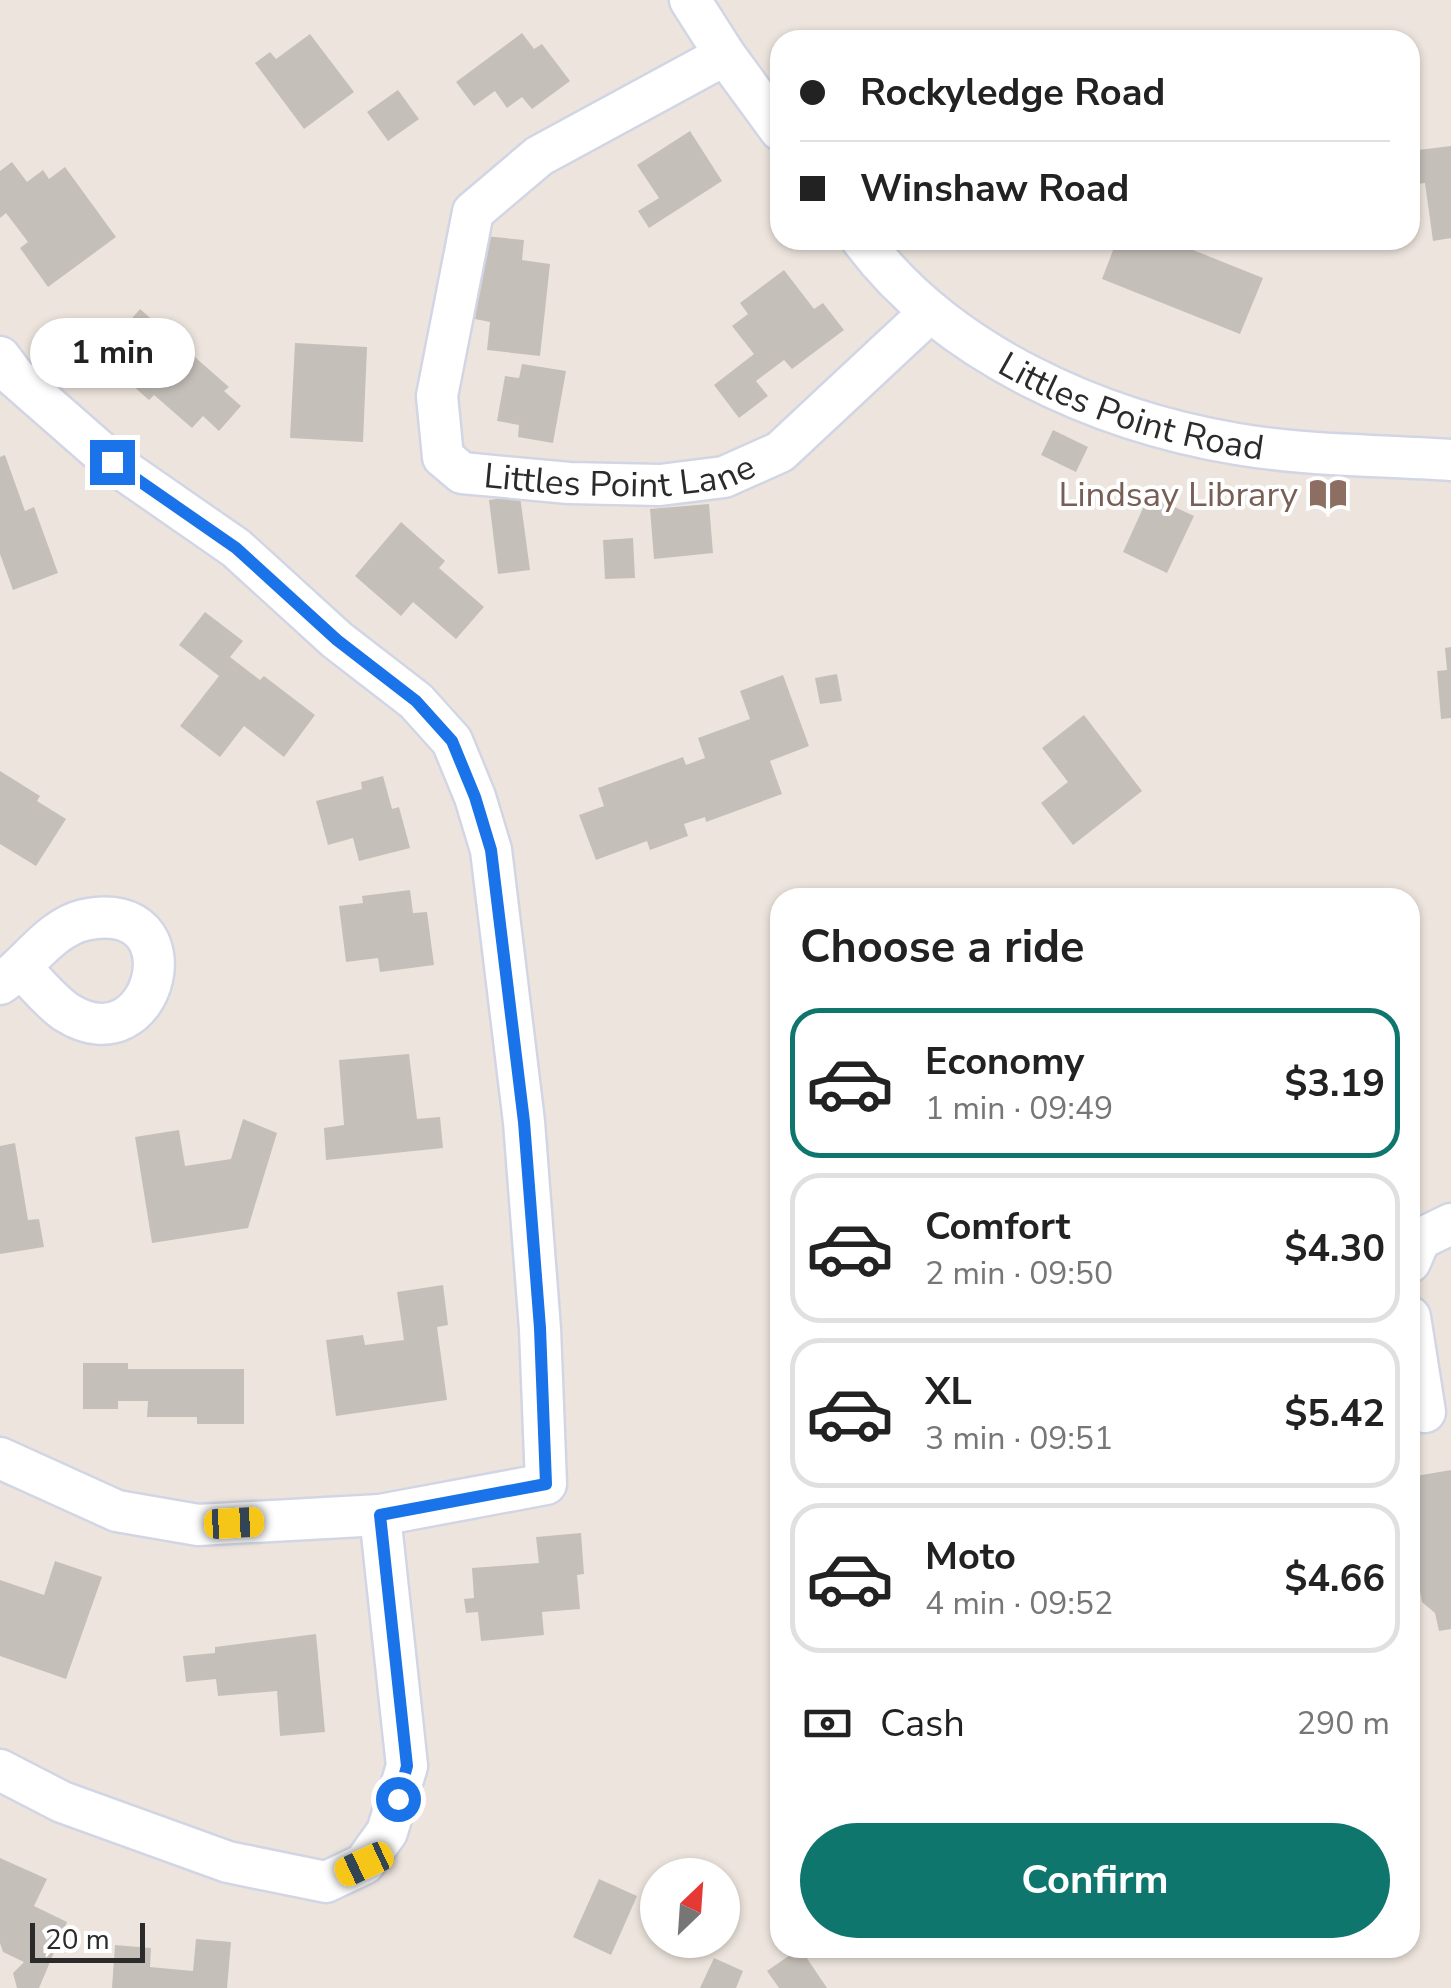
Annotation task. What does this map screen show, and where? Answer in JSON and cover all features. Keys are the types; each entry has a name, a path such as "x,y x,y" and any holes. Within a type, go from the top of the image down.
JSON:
{"street":[{"path":"690,0 770,116"},
{"name":"Littles Point Lane","path":"726,56 538,156 473,212 437,396 443,457 462,474 569,483 660,485 724,478 780,452 930,312"},
{"name":"Littles Point Road","path":"869,250 882,268 930,312 1010,366 1173,432 1286,450 1451,460"},
{"path":"0,358 16,377 112,462 236,548 337,640 416,701 452,741 491,850 524,1122 540,1328 546,1484 380,1515 198,1525 117,1511 0,1458"},
{"path":"1420,1238 1451,1224"},
{"path":"1420,1380 1425,1412"},
{"path":"0,1770 62,1802 228,1862 326,1882 364,1864 386,1832 407,1766 380,1515"}],"building":[{"path":"522,33 534,49 542,44 570,81 532,109 522,97 507,108 495,91 474,106 456,82"},
{"path":"310,34 354,92 304,129 255,63 270,52 276,59"},
{"path":"398,90 419,119 388,141 367,112"},
{"path":"690,131 722,181 649,228 638,211 659,198 637,165"},
{"path":"1451,146 1451,238 1433,241 1425,183 1420,184 1420,150"},
{"path":"12,162 27,182 43,170 49,179 65,167 116,237 48,287 20,248 28,242 6,213 0,218 0,171"},
{"path":"484,236 524,240 522,260 550,264 540,356 487,350 490,322 475,319"},
{"path":"1113,250 1193,250 1263,278 1240,334 1102,279"},
{"path":"784,270 814,309 823,303 844,330 792,369 784,360 756,381 768,396 739,418 714,385 754,354 732,326 748,314 740,303"},
{"path":"140,309 229,387 224,391 241,406 219,431 203,416 192,428 154,395 149,400 99,356"},
{"path":"295,343 367,347 363,442 290,438"},
{"path":"522,364 566,371 553,443 518,437 519,425 497,421 505,376 519,378"},
{"path":"1053,430 1088,447 1076,472 1041,455"},
{"path":"5,455 25,511 34,507 58,573 13,590 0,554 0,457"},
{"path":"1149,495 1194,516 1167,573 1123,552"},
{"path":"520,496 530,570 498,574 489,500"},
{"path":"709,504 713,553 654,559 650,509"},
{"path":"401,522 445,561 439,568 484,607 456,639 413,602 401,616 355,576"},
{"path":"633,538 635,578 605,579 603,540"},
{"path":"205,612 243,641 230,657 260,680 264,676 315,715 284,757 244,726 220,757 180,726 219,676 179,645"},
{"path":"1451,647 1451,718 1441,719 1437,671 1447,670 1445,648"},
{"path":"837,674 842,701 820,704 815,678"},
{"path":"783,675 809,746 770,761 782,794 706,822 705,817 684,824 688,836 650,850 647,841 596,860 579,815 604,806 598,788 683,757 686,765 705,758 698,738 750,719 740,691"},
{"path":"1084,715 1142,791 1073,845 1041,803 1068,782 1042,748"},
{"path":"0,771 40,796 37,801 66,819 36,866 0,844"},
{"path":"383,776 392,809 399,807 410,848 359,861 353,838 328,845 316,801 362,789 361,782"},
{"path":"410,890 413,913 427,912 434,965 380,972 378,958 346,962 339,906 363,903 362,896"},
{"path":"409,1054 417,1119 440,1117 443,1148 326,1160 324,1128 344,1125 339,1060"},
{"path":"243,1119 277,1133 248,1228 152,1243 135,1137 179,1130 185,1166 231,1159"},
{"path":"15,1143 28,1220 39,1219 44,1247 0,1254 0,1146"},
{"path":"443,1285 448,1325 437,1327 447,1400 336,1416 326,1340 363,1335 365,1345 404,1340 397,1292"},
{"path":"83,1363 128,1363 128,1369 244,1369 244,1424 197,1424 197,1417 147,1417 148,1401 118,1401 118,1409 83,1409"},
{"path":"1451,1470 1451,1629 1439,1631 1435,1613 1422,1602 1420,1591 1420,1475"},
{"path":"581,1533 584,1574 577,1575 580,1609 542,1612 544,1635 481,1641 478,1612 466,1613 464,1599 474,1598 472,1568 539,1563 536,1537"},
{"path":"55,1561 102,1577 66,1679 0,1656 0,1580 44,1595"},
{"path":"316,1634 325,1732 280,1736 277,1691 218,1696 216,1679 186,1682 183,1656 215,1653 215,1647"},
{"path":"0,1858 47,1879 34,1906 67,1922 39,1988 17,1988 13,1973 24,1962 3,1952 0,1943"},
{"path":"599,1879 637,1896 611,1955 573,1937"},
{"path":"196,1939 231,1942 227,1988 112,1988 115,1945 151,1948 150,1967 193,1971"},
{"path":"714,1958 743,1971 736,1988 700,1988"},
{"path":"786,1958 807,1958 827,1988 779,1988 767,1971"}],"place":[{"name":"Lindsay Library","path":"1328,494"}],"route":[{"path":"112,462 236,548 337,640 416,701 452,741 491,850 524,1122 540,1328 546,1484 380,1515 407,1766 398,1799"}]}
